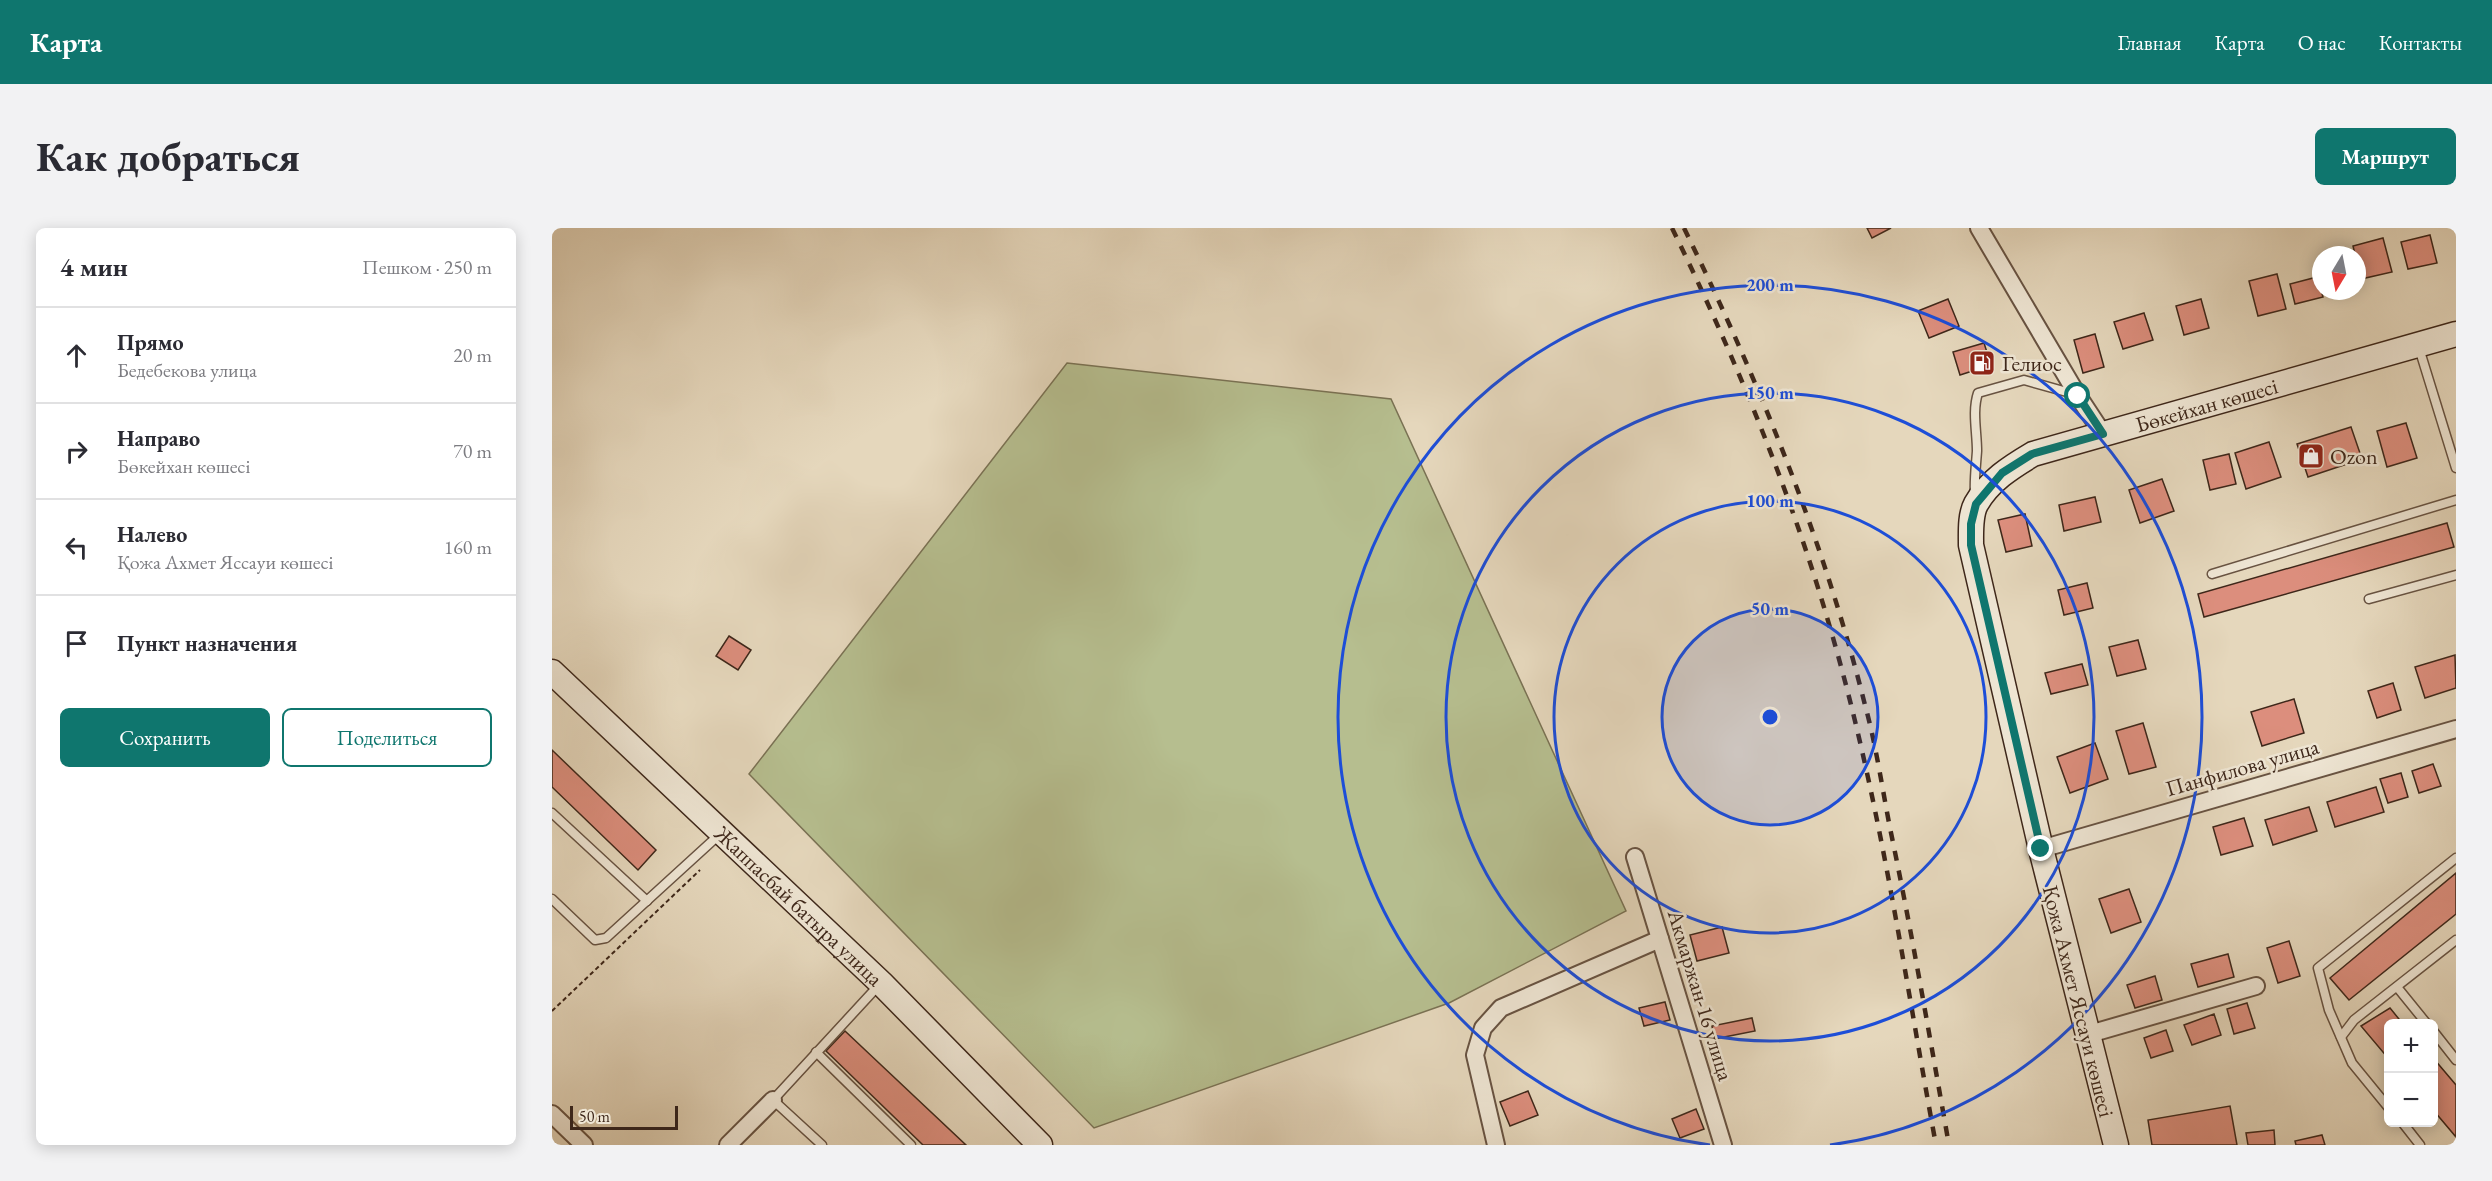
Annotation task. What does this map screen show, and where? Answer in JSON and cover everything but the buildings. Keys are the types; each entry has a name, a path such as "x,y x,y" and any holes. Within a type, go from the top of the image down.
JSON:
{"street":[{"path":"1979,228 2078,396 2103,434"},
{"name":"Бөкейхан көшесі","path":"1976,504 2002,473 2032,454 2456,334"},
{"name":"Қожа Ахмет Яссауи көшесі","path":"1976,504 1971,524 1971,545 2041,849 2086,1035 2116,1145"},
{"name":"Жаппасбай батыра улица","path":"553,676 881,983 1040,1145"},
{"name":"Панфилова улица","path":"2041,849 2456,729"},
{"name":"Акмаржан-16 улица","path":"1635,857 1723,1145"},
{"path":"1496,1145 1475,1055 1484,1028 1501,1008 1660,939"},
{"path":"2086,1035 2256,986"},
{"path":"728,1145 773,1100"},
{"path":"552,1114 584,1145"}],"lane":[{"path":"2418,345 2456,468"},
{"path":"1976,504 1974,403 1978,393 2024,380 2078,396"},
{"path":"2212,574 2456,500"},
{"path":"2369,599 2456,575"},
{"path":"552,813 647,901"},
{"path":"552,899 595,940 606,938 722,832"},
{"path":"2384,1102 2352,1064 2329,1010 2318,968 2456,858"},
{"path":"2341,1036 2354,1020 2456,940"},
{"path":"822,1145 773,1100 881,983"},
{"path":"2397,987 2424,1019"},
{"path":"2438,1038 2456,1060"},
{"path":"816,1052 911,1145"},
{"path":"2406,1127 2420,1145"}],"path":[{"path":"552,1011 705,865"}],"green space":[{"path":"1067,363 1391,399 1626,911 1449,1003 1094,1128 749,774"}],"railway":[{"path":"1672,228 1718,326 1780,476 1831,631 1864,758 1902,951 1936,1145"},
{"path":"1684,228 1738,343 1787,462 1830,583 1848,644 1876,751 1949,1145"}],"place":[{"name":"Гелиос","path":"1982,363"},
{"name":"Ozon","path":"2311,456"}],"route":[{"path":"2041,849 1971,545 1971,524 1976,504 2002,473 2032,454 2103,434 2078,396"}]}
